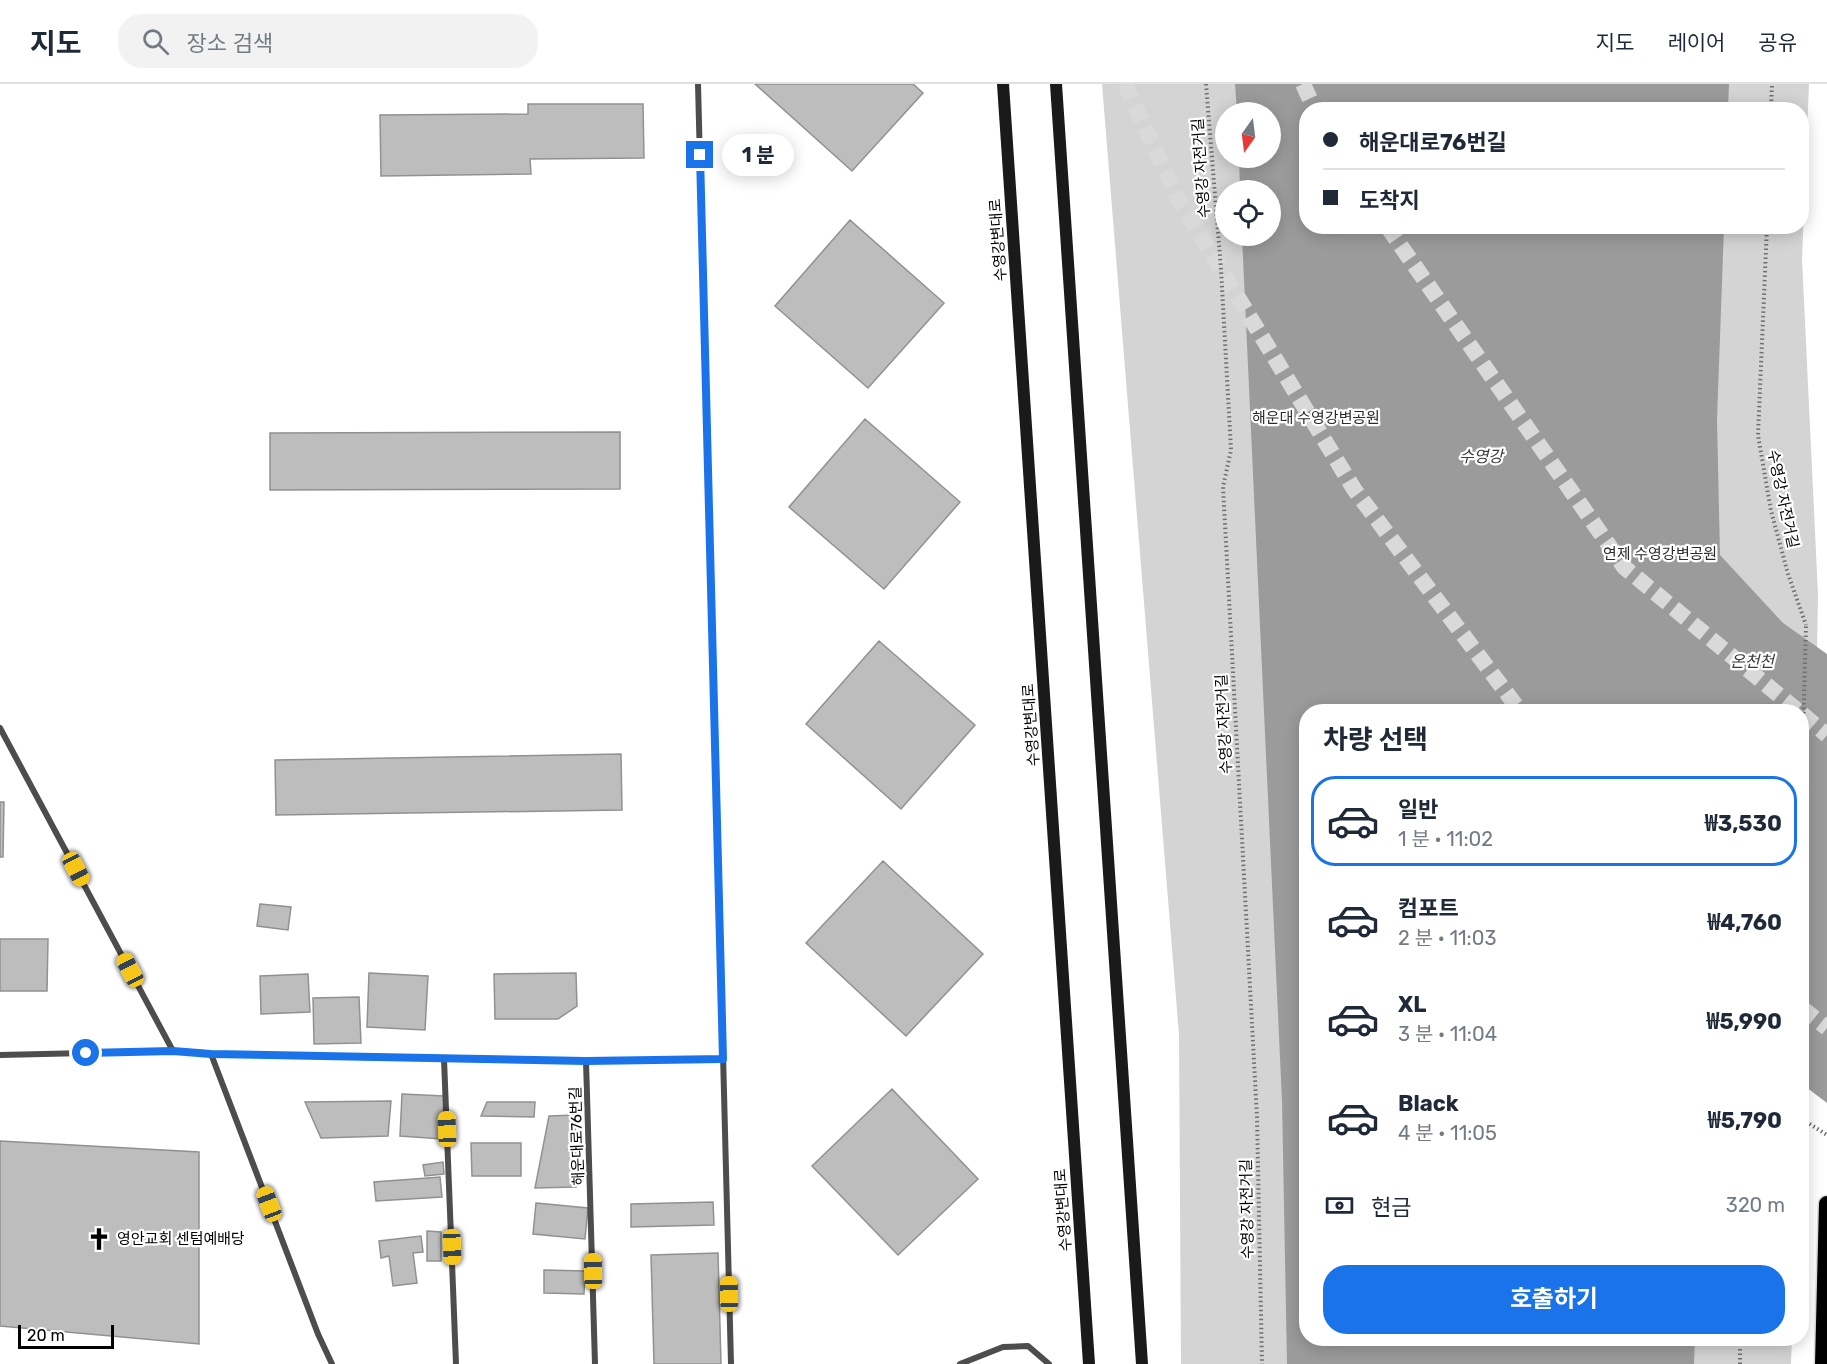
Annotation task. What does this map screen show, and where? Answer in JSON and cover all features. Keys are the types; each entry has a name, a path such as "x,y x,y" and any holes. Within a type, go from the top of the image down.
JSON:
{"highway":[{"path":"1822,1364 1827,1204"}],"main road":[{"name":"수영강변대로","path":"1003,84 1089,1364"},
{"path":"1056,84 1142,1364"}],"street":[{"path":"698,84 731,1364"},
{"path":"0,728 173,1051"},
{"path":"0,1055 173,1051 211,1054 444,1059 586,1061 723,1059"},
{"path":"211,1054 314,1323 332,1364"},
{"path":"444,1059 456,1364"},
{"name":"해운대로76번길","path":"586,1061 596,1364"},
{"path":"960,1364 1003,1347 1028,1346 1049,1364"}],"path":[{"name":"수영강 자전거길","path":"1206,84 1221,269 1231,450 1223,487 1257,1118 1262,1364"},
{"path":"1771,102 1772,84"},
{"name":"수영강 자전거길","path":"1767,234 1758,435 1771,511 1788,573 1806,625 1804,704"},
{"path":"1809,1123 1827,1135"},
{"path":"1740,1346 1740,1364"}],"green space":[{"name":"해운대 수영강변공원","path":"1102,84 1809,84 1808,102 1299,102 1299,234 1803,234 1802,259 1818,594 1815,772 1809,744 1809,704 1299,704 1299,1346 1792,1346 1791,1364 1181,1364 1179,1035"}],"water":[{"name":"수영강","path":"1235,84 1729,84 1728,102 1299,102 1299,234 1724,234 1717,420 1720,555 1783,623 1827,654 1827,1103 1809,1089 1809,704 1299,704 1299,1346 1695,1346 1694,1364 1287,1364 1282,1101 1242,246 1281,246 1281,180 1240,180 1239,168 1281,168 1281,102 1236,102"}],"building":[{"path":"755,84 913,84 923,93 852,171"},
{"path":"528,104 643,104 644,158 530,159 531,174 381,176 380,115 528,114"},
{"path":"850,220 944,303 868,388 775,306"},
{"path":"865,419 960,502 884,589 789,507"},
{"path":"620,432 620,489 270,490 270,433"},
{"path":"879,641 975,725 901,809 806,724"},
{"path":"621,754 622,810 276,815 275,760"},
{"path":"0,802 4,802 3,857 0,857"},
{"path":"883,861 983,954 906,1036 806,943"},
{"path":"260,904 291,907 288,930 257,926"},
{"path":"0,939 48,939 47,991 0,991"},
{"path":"369,973 428,976 425,1030 367,1027"},
{"path":"576,973 577,1006 558,1019 495,1019 494,974"},
{"path":"308,974 310,1012 261,1014 260,976"},
{"path":"359,997 361,1043 314,1044 313,998"},
{"path":"892,1089 978,1179 898,1255 812,1166"},
{"path":"402,1094 444,1096 442,1139 400,1136"},
{"path":"391,1101 388,1136 321,1138 305,1102"},
{"path":"487,1102 535,1102 534,1117 481,1116"},
{"path":"575,1115 576,1187 535,1188 549,1116"},
{"name":"영안교회 센텀예배당","path":"0,1141 199,1152 199,1344 0,1326"},
{"path":"471,1143 521,1143 521,1176 472,1176"},
{"path":"443,1162 444,1174 425,1176 423,1165"},
{"path":"440,1177 442,1197 376,1201 374,1182"},
{"path":"713,1202 714,1225 631,1227 631,1204"},
{"path":"536,1203 588,1208 585,1239 533,1234"},
{"path":"427,1231 441,1232 441,1261 427,1261"},
{"path":"421,1236 423,1252 413,1253 417,1283 393,1286 389,1256 381,1258 379,1241"},
{"path":"718,1253 721,1364 654,1364 651,1255"},
{"path":"544,1270 585,1271 584,1294 544,1293"}],"tunnel":[{"path":"1125,84 1176,195 1354,489 1515,704"},
{"path":"1303,84 1311,102"},
{"path":"1393,234 1624,567 1790,704"},
{"path":"1809,720 1827,735"},
{"path":"1809,1014 1827,1028"}],"place":[{"name":"영안교회 센텀예배당","path":"99,1239"}],"route":[{"path":"86,1053 173,1051 211,1054 586,1061 723,1059 700,155"}],"park label":[{"name":"연제 수영강변공원","path":"1660,554"}],"water label":[{"name":"온천천","path":"1752,661"}]}
